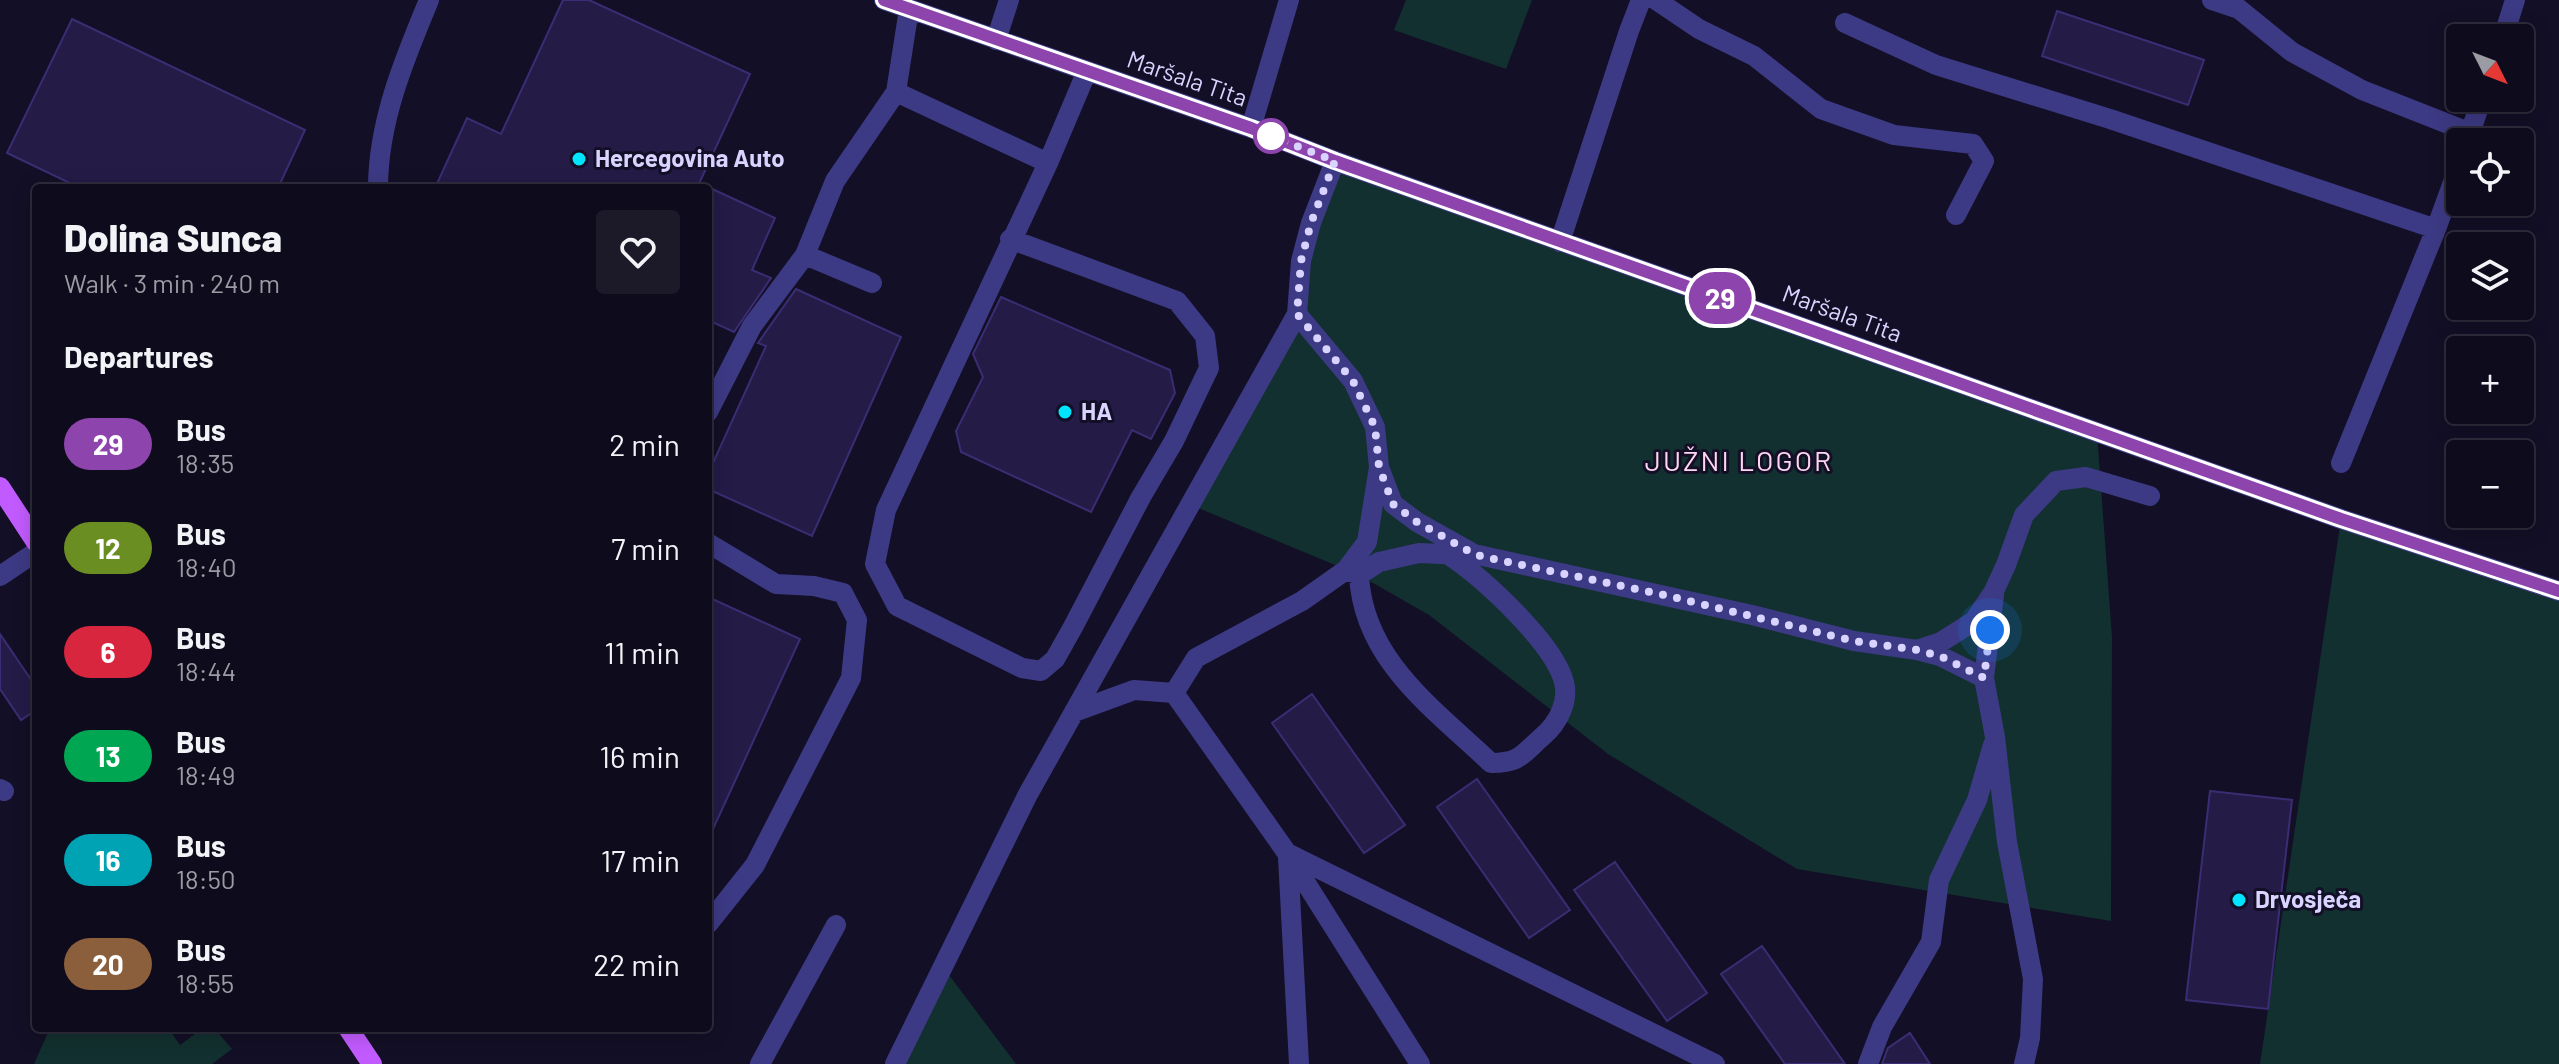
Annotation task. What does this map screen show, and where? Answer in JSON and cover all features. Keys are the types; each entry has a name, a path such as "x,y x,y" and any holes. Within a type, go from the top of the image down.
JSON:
{"main road":[{"path":"0,487 32,536"},
{"path":"351,1032 372,1064"}],"street":[{"path":"378,184 378,160 386,115 429,0"},
{"name":"Maršala Tita","path":"884,0 1251,128 1560,242 2341,519 2559,591"},
{"path":"996,40 1009,0"},
{"path":"1251,128 1289,0"},
{"path":"1560,242 1641,0"},
{"path":"1656,0 1699,29 1754,56 1821,109 1894,135 1973,144 1984,161 1956,215"},
{"path":"2212,0 2239,9 2292,52 2362,90 2447,128"},
{"path":"2507,24 2515,0"},
{"path":"712,399 752,326 805,255 835,181 896,92 909,9"},
{"path":"1845,23 1936,65 2110,119 2436,229"},
{"path":"1010,239 1177,301 1205,336 1209,368 1174,441 1073,627 1055,659 1041,671 1022,668 897,606 875,564 886,510 1010,239 1048,163 1087,71"},
{"path":"896,92 1048,163"},
{"path":"895,1064 1027,796 1297,314 1301,261 1311,223 1335,161"},
{"path":"2341,463 2446,202"},
{"path":"805,255 872,283"},
{"path":"1297,314 1353,381 1375,427 1379,467 1367,542 1352,573 1367,622 1387,661 1407,686 1491,763 1510,763 1554,727 1563,708 1564,682 1550,655 1518,616 1450,556"},
{"path":"1379,467 1393,504 1417,522 1474,554 1752,615 1854,641 1917,650 1940,656 1984,678"},
{"path":"1917,650 1941,642 1974,621 1994,591 2024,515 2056,481 2086,477 2150,496"},
{"path":"712,545 776,584 814,586 843,593 857,620 851,678 755,865 712,919"},
{"path":"1174,693 1196,658 1352,573 1379,562 1419,553 1450,556 1474,554"},
{"path":"0,576 32,555"},
{"path":"1994,591 1984,678 1995,737 2007,842 2033,979 2030,1038 2024,1064"},
{"path":"1074,712 1134,690 1174,693"},
{"path":"1174,693 1287,853 1420,1064"},
{"path":"1868,1064 1882,1027 1931,942 1939,880 1977,800 1995,737"},
{"path":"1287,853 1299,1064"},
{"path":"1287,853 1715,1064"},
{"path":"760,1064 836,925"}],"green space":[{"path":"1406,0 1532,0 1506,69 1394,30"},
{"path":"1335,161 2097,433 2112,637 2111,921 1797,869 1608,754 1429,615 1359,575 1191,505 1280,344"},
{"path":"2341,519 2559,591 2559,1064 2260,1064"},
{"path":"943,967 1016,1064 895,1064"},
{"path":"48,1032 171,1032 180,1045 198,1032 217,1032 232,1049 212,1064 34,1064"}],"building":[{"name":"Hercegovina Auto","path":"563,0 589,0 750,74 699,184 437,184 467,118 501,134"},
{"path":"2057,11 2204,60 2188,105 2042,56"},
{"path":"72,19 305,130 280,184 72,184 7,153"},
{"path":"712,189 775,218 752,270 771,278 734,332 712,322"},
{"path":"796,289 901,337 812,536 712,491 712,465 766,346 758,343"},
{"name":"HA","path":"1001,297 1170,370 1175,393 1151,439 1132,430 1091,512 961,452 956,431 983,377 973,354"},
{"path":"712,599 800,639 712,831"},
{"path":"0,634 32,681 32,713 21,720 0,689"},
{"path":"1312,694 1405,825 1364,853 1272,723"},
{"path":"1477,779 1570,910 1529,938 1437,807"},
{"name":"Drvosječa","path":"2210,791 2292,800 2268,1009 2186,1000"},
{"path":"1615,862 1707,993 1667,1021 1574,890"},
{"path":"1762,946 1845,1064 1785,1064 1721,974"},
{"path":"1910,1033 1930,1064 1882,1064 1888,1048"}],"bus line":[{"name":"29","path":"884,0 1251,128 1335,161 2341,519 2559,591"}],"place":[{"name":"Hercegovina Auto","path":"579,159"},
{"name":"HA","path":"1065,412"},
{"name":"Drvosječa","path":"2239,900"}],"district":[{"name":"JUŽNI LOGOR","path":"1739,461"}],"route":[{"path":"1271,136 1335,161 1311,223 1301,261 1297,314 1353,381 1375,427 1379,467 1393,504 1417,522 1484,557 1660,594 1854,641 1917,650 1940,656 1984,678 1990,630"}]}
